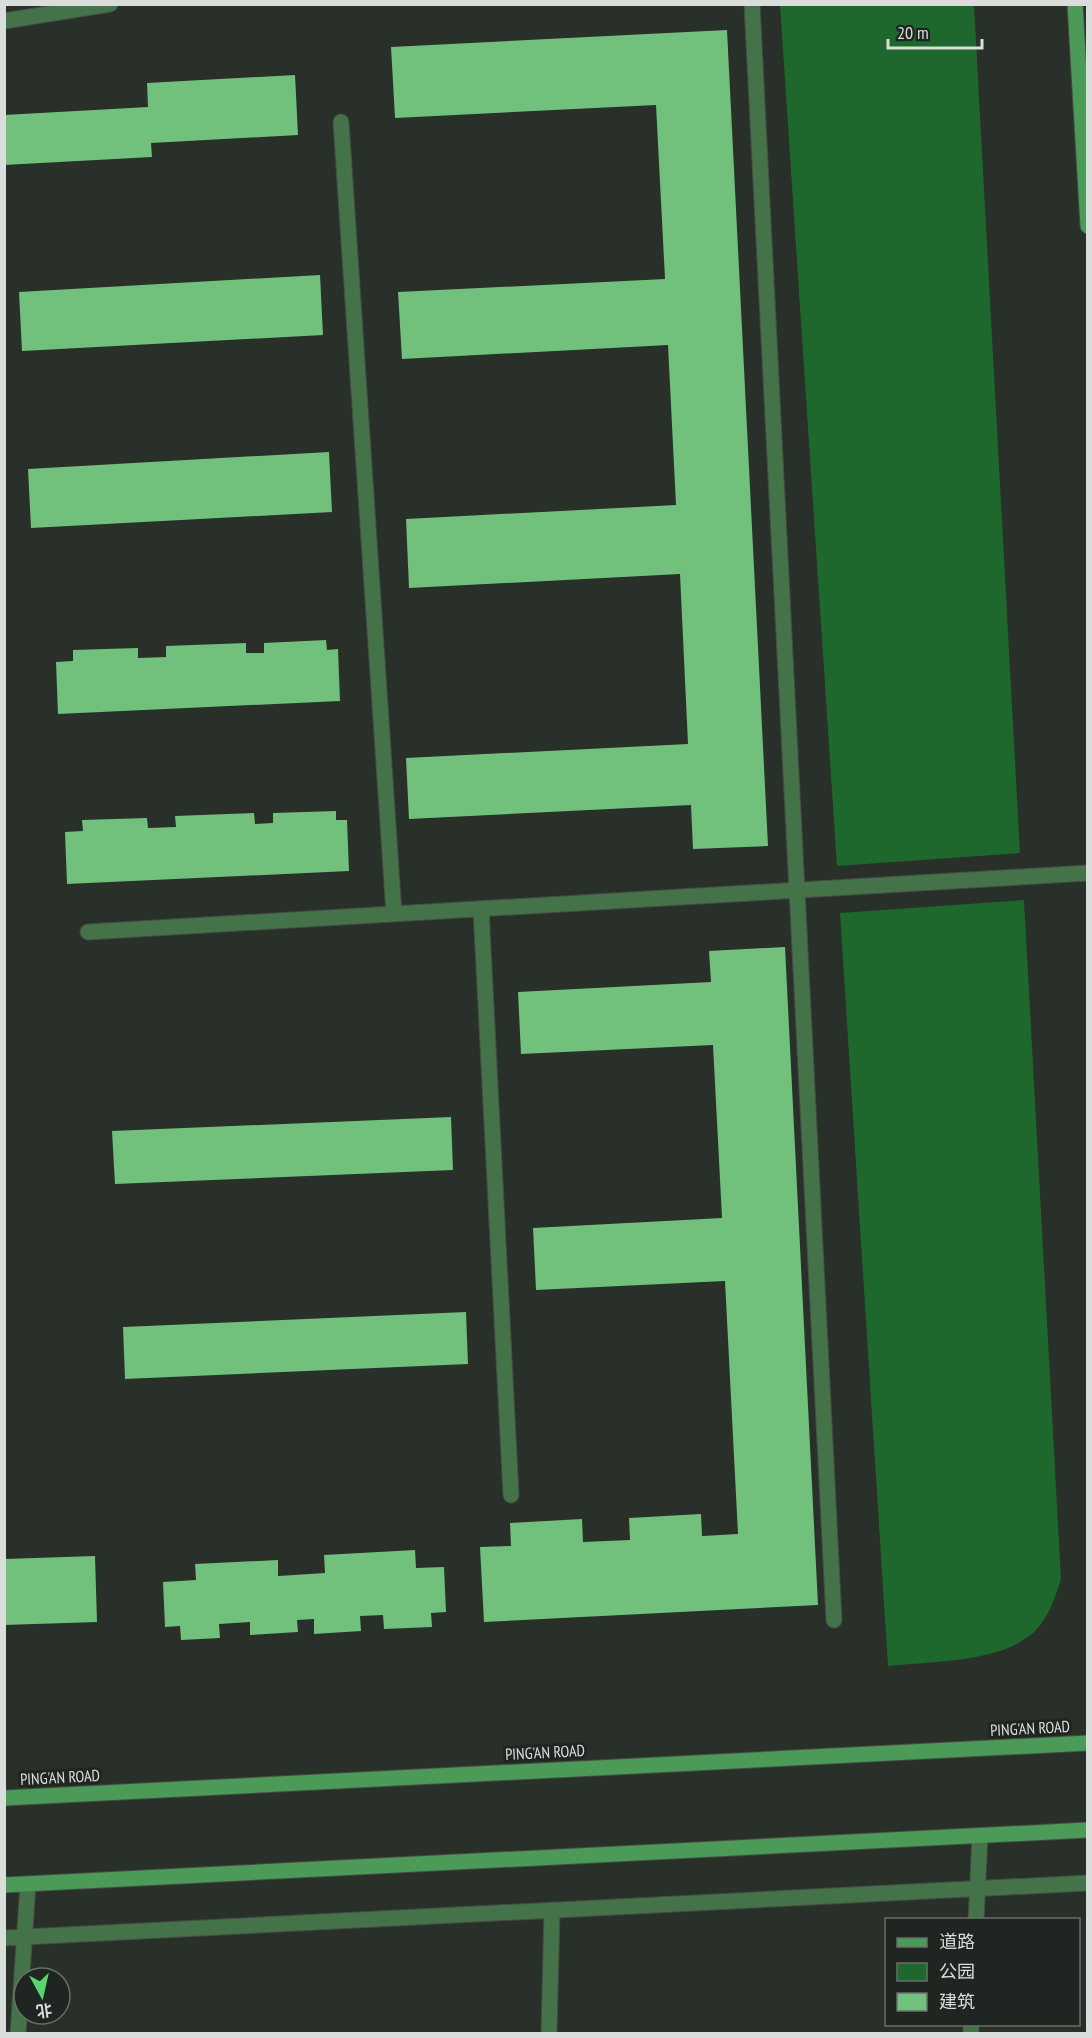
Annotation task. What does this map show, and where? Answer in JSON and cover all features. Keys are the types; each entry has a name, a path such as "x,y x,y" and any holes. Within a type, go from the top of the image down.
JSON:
{"main road":[{"path":"1075,4 1088,226"},
{"name":"PING'AN ROAD","path":"4,1798 1088,1743"},
{"path":"4,1885 1088,1830"}],"street":[{"path":"4,21 110,4"},
{"path":"752,4 834,1620"},
{"path":"341,122 394,914"},
{"path":"88,932 1088,873"},
{"path":"480,909 511,1495"},
{"path":"976,1918 980,1836"},
{"path":"4,1938 1088,1883"},
{"path":"18,2034 28,1884"},
{"path":"549,2034 552,1910"}],"green space":[{"path":"780,5 974,5 1020,853 837,866"},
{"path":"1024,900 1061,1579 1044,1620 1034,1632 1020,1642 1003,1650 965,1659 888,1666 840,913"}],"building":[{"path":"727,30 768,846 693,849 691,805 409,819 406,758 688,744 680,574 409,588 406,519 676,505 668,345 402,359 398,292 665,279 656,105 395,118 391,47"},
{"path":"295,75 298,135 151,143 152,157 4,165 4,115 148,107 147,83"},
{"path":"320,275 323,335 22,351 19,292"},
{"path":"329,452 332,512 31,528 28,469"},
{"path":"326,640 327,650 338,649 340,701 58,714 56,662 73,661 73,650 138,648 138,658 166,657 166,646 246,643 246,653 264,653 264,643"},
{"path":"336,811 336,820 347,820 349,871 67,884 65,832 83,831 82,820 147,818 148,828 176,827 175,816 254,813 255,824 273,823 273,813"},
{"path":"785,947 818,1605 484,1622 480,1547 511,1546 510,1523 582,1519 583,1542 630,1540 629,1518 701,1514 702,1536 738,1534 725,1281 536,1290 533,1228 722,1218 713,1045 521,1054 518,992 711,982 709,951"},
{"path":"451,1117 453,1170 115,1184 112,1131"},
{"path":"466,1312 468,1364 125,1379 123,1327"},
{"path":"415,1550 416,1568 444,1567 446,1612 431,1613 432,1627 384,1629 383,1615 360,1616 361,1631 314,1634 314,1619 297,1620 298,1632 250,1635 250,1622 219,1624 220,1638 181,1640 180,1626 165,1627 163,1582 196,1580 195,1564 278,1560 278,1576 325,1573 324,1555"},
{"path":"95,1556 97,1622 4,1625 4,1559"}]}
